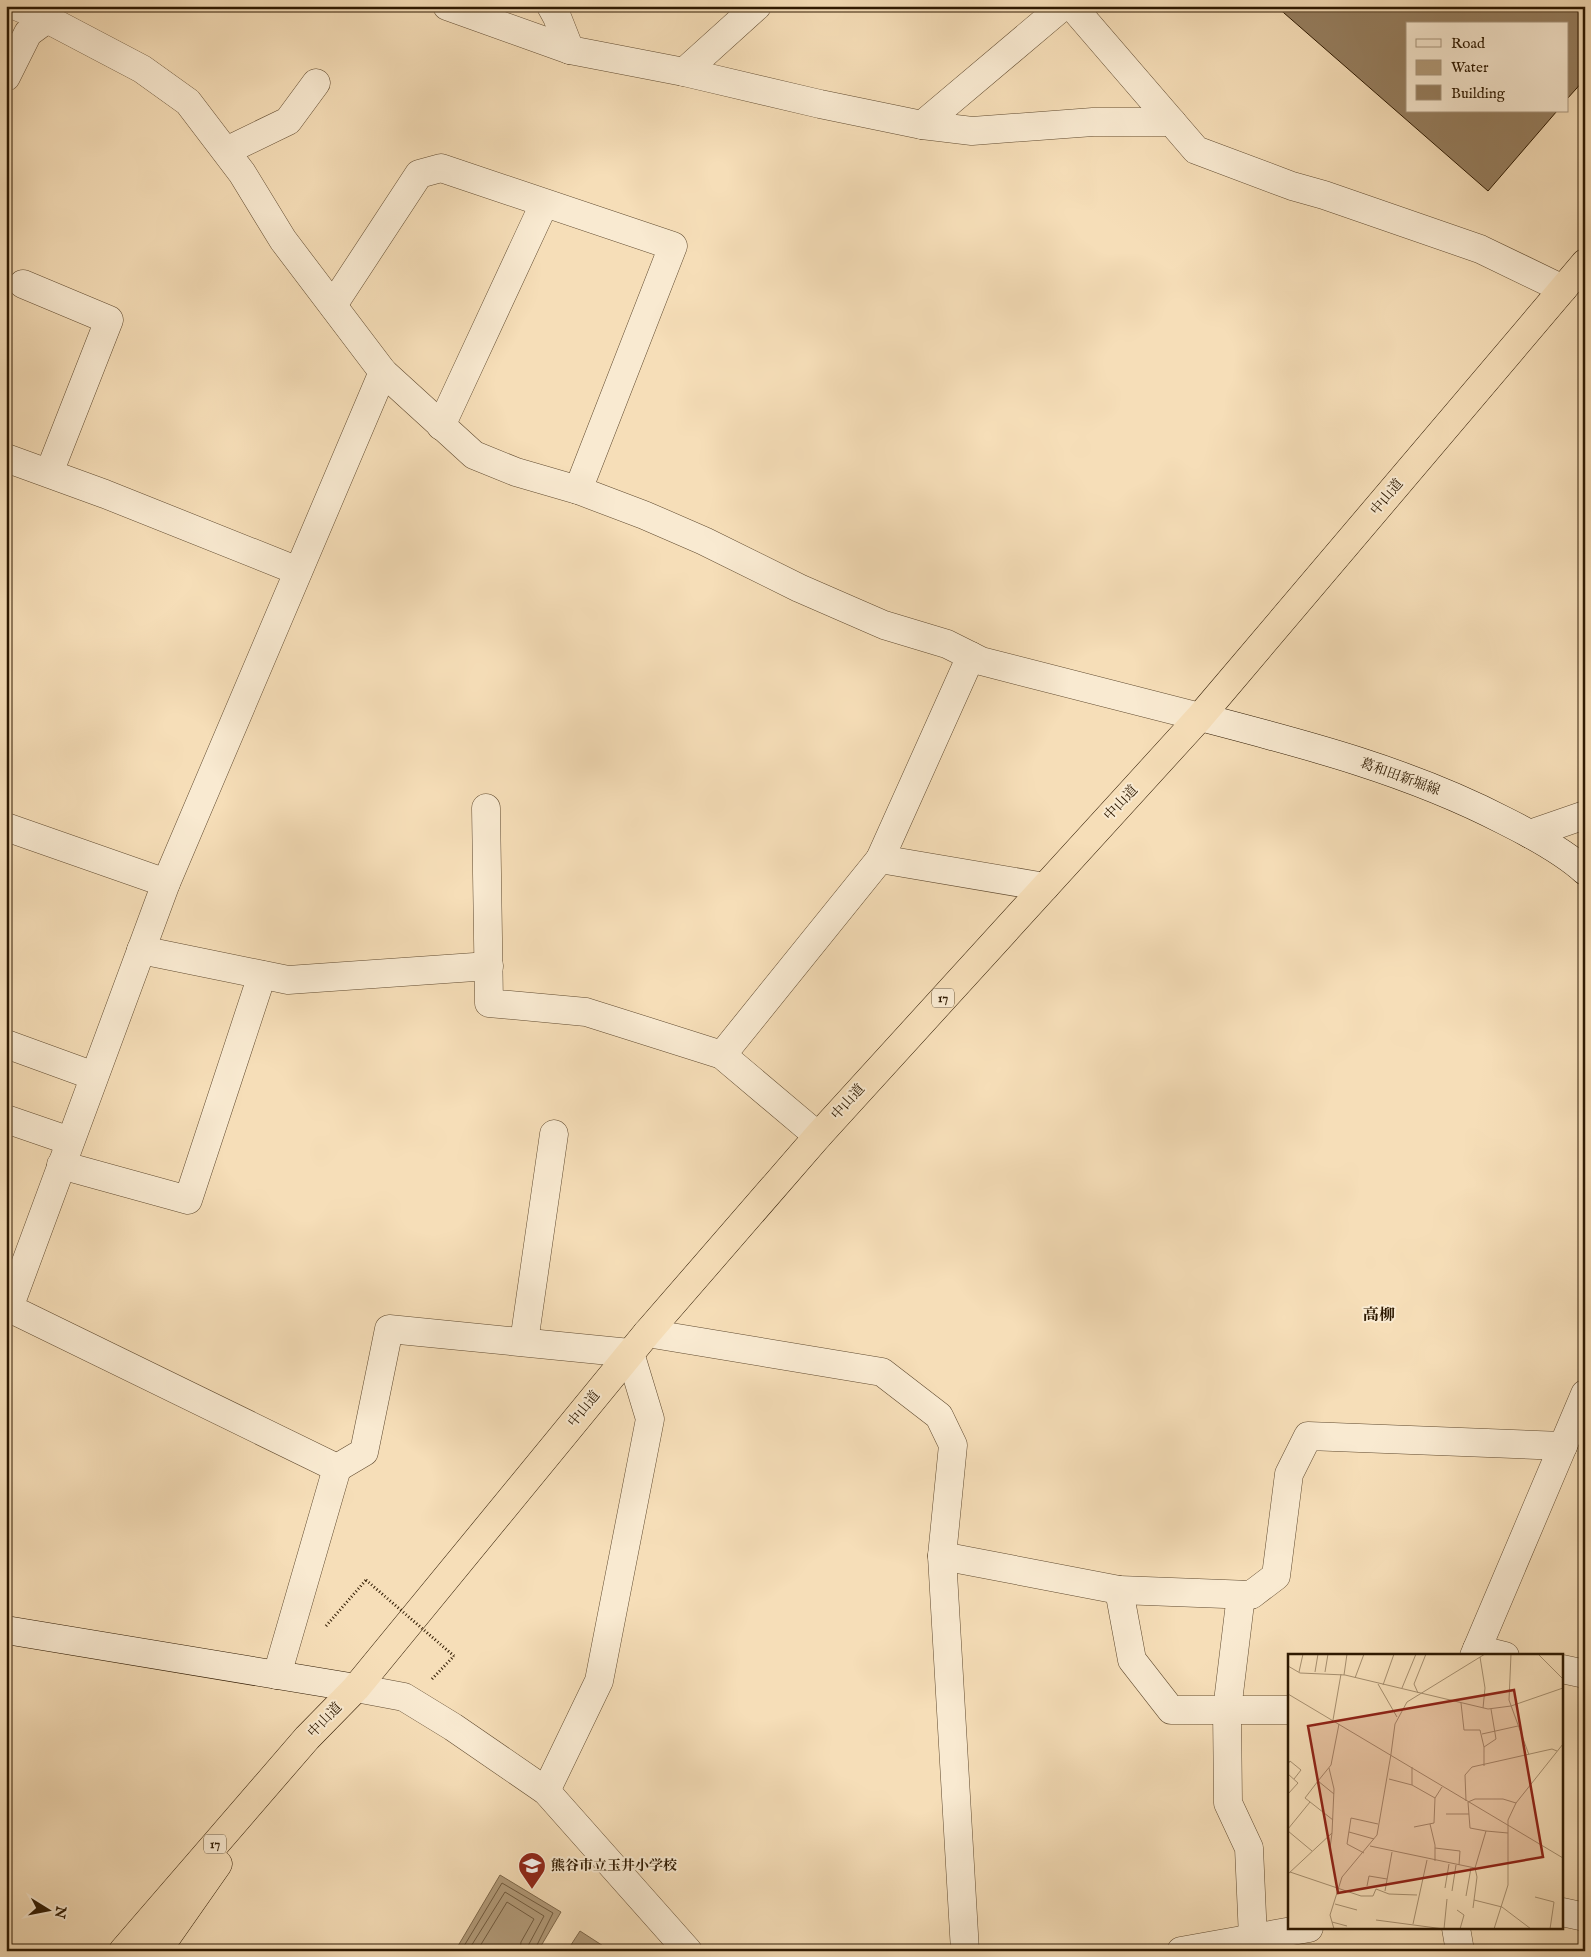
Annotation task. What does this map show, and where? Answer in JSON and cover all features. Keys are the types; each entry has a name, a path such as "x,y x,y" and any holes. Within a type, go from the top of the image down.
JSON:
{"highway":[{"name":"中山道","path":"122,1951 307,1738 356,1688 638,1343 818,1136 1200,717 1585,263"},
{"path":"157,1951 307,1738"}],"street":[{"name":"葛和田新堀線","path":"16,6 49,13 142,69 188,102 242,173 283,240 383,372 474,455 516,472 578,490 644,515 884,625 947,644 981,661 1298,743 1386,770 1474,805 1530,834 1585,871"},
{"path":"447,6 570,50 684,72 820,104 922,125 972,131 1093,122 1172,122"},
{"path":"551,6 558,17 570,50"},
{"path":"684,72 757,6"},
{"path":"922,125 1063,6"},
{"path":"1072,6 1196,150 1292,186 1324,194 1480,249 1562,289"},
{"path":"6,77 28,33 49,13"},
{"path":"226,151 288,121 316,83"},
{"path":"333,305 419,174 441,168 673,246 578,490"},
{"path":"441,426 544,204"},
{"path":"23,284 109,320 49,473"},
{"path":"337,1468 8,1307 14,1272 66,1153 166,883 383,372"},
{"path":"6,458 114,497 298,571"},
{"path":"722,1055 880,859 971,656"},
{"path":"486,808 490,1003 586,1012 722,1055 818,1136"},
{"path":"1530,834 1585,815"},
{"path":"6,828 166,883"},
{"path":"880,859 1045,887"},
{"path":"140,950 288,980 489,966"},
{"path":"6,1119 66,1153 188,1200 262,975"},
{"path":"6,1044 94,1076"},
{"path":"524,1342 554,1134"},
{"path":"277,1675 337,1468 364,1452 389,1329 524,1342 638,1343 882,1372 938,1416 953,1445 942,1556 965,1951"},
{"path":"546,1791 599,1681 650,1419 638,1343"},
{"path":"1490,1654 1476,1652 1585,1394"},
{"path":"942,1556 1118,1590 1251,1595 1276,1576 1289,1474 1308,1436 1563,1446"},
{"path":"1118,1590 1132,1660 1171,1710 1288,1710"},
{"path":"1241,1595 1226,1710 1228,1803 1249,1848 1253,1938"},
{"path":"6,1630 404,1697 453,1727 546,1791 688,1951"},
{"path":"1564,1669 1585,1674"},
{"path":"1564,1912 1585,1917"},
{"path":"1181,1951 1298,1930"},
{"path":"1456,1930 1460,1951"}],"path":[{"path":"326,1626 366,1580 454,1656 430,1682"}],"water":[{"path":"500,1875 561,1912 538,1951 455,1951"},
{"path":"580,1931 611,1951 567,1951"}],"building":[{"path":"1276,6 1585,6 1585,79 1568,98 1568,22 1406,22 1406,112 1556,112 1488,191"}],"place":[{"name":"熊谷市立玉井小学校","path":"532,1890"}],"district":[{"name":"高柳","path":"1379,1316"}]}
